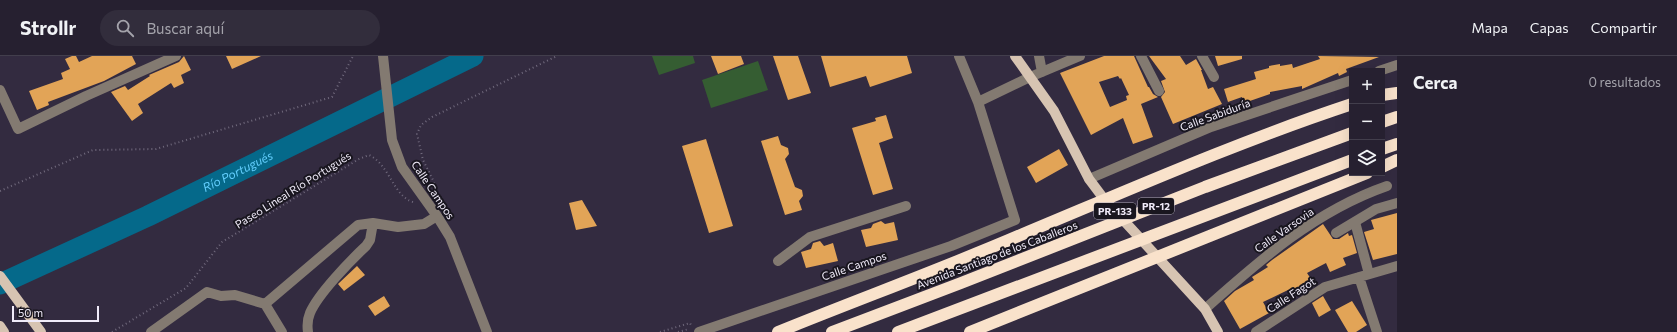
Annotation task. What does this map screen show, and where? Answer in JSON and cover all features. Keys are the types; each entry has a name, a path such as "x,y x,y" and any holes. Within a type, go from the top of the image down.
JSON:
{"highway":[{"path":"1385,95 1397,93"},
{"path":"778,332 968,257 1104,199 1272,133 1349,105"},
{"path":"1385,121 1397,117"},
{"name":"Avenida Santiago de los Caballeros","path":"832,332 1205,187 1349,134"},
{"path":"1385,149 1397,144"},
{"path":"1385,165 1397,160"},
{"name":"PR-12","path":"898,332 968,304 1349,161"},
{"path":"970,332 1360,176"}],"main road":[{"name":"PR-133","path":"1015,56 1054,111 1089,179 1104,199 1204,309 1218,332"},
{"path":"0,276 41,332"},
{"path":"0,326 4,332"}],"street":[{"path":"0,90 18,129 86,96 176,56"},
{"name":"Calle Campos","path":"383,56 392,140 402,167 450,237 487,332"},
{"path":"959,56 978,102 1030,76 1080,56"},
{"path":"1039,56 1042,72"},
{"path":"1142,56 1159,92"},
{"path":"1202,56 1214,77"},
{"path":"1385,69 1397,65"},
{"name":"Calle Sabiduría","path":"1089,179 1211,128 1349,81"},
{"name":"Calle Campos","path":"699,332 951,246 1015,220 978,102"},
{"name":"Calle Varsovia","path":"1204,309 1271,252 1303,228 1360,196 1387,186"},
{"path":"1336,233 1376,209 1397,203"},
{"path":"778,261 810,237 906,206"},
{"path":"265,304 358,225 373,223 398,227 424,224 437,216"},
{"path":"1355,222 1376,332"},
{"path":"308,332 307,323 310,313 321,296 366,246 370,240 373,223"},
{"name":"Calle Fagot","path":"1256,332 1325,287 1397,266"},
{"path":"151,332 207,292 221,296 235,295 265,304 282,332"}],"path":[{"path":"0,191 93,150 156,149 332,97 352,56"},
{"path":"426,200 435,193 434,182 423,160 417,134 421,125 432,117 558,56"},
{"name":"Paseo Lineal Río Portugués","path":"112,332 186,288 222,242 359,159 369,155 378,159 405,200 414,203 426,200"},
{"path":"660,332 690,323 692,328 678,332"}],"green space":[{"path":"652,56 693,56 695,63 659,75"},
{"path":"758,61 768,90 711,108 702,80"}],"building":[{"path":"76,56 79,62 92,56 132,56 136,64 104,81 48,102 49,105 37,110 29,91 63,79 61,73 70,69 65,59"},
{"path":"184,56 191,70 181,75 184,83 174,88 171,83 138,104 143,113 132,121 111,92 125,86 128,90 150,76 149,75 179,62"},
{"path":"226,56 261,56 232,69"},
{"path":"711,56 741,56 744,64 718,74"},
{"path":"773,56 798,56 811,93 788,100"},
{"path":"821,56 907,56 912,73 870,87 866,76 830,87"},
{"path":"1104,56 1134,56 1148,87 1153,94 1158,97 1141,104 1153,137 1133,144 1123,118 1091,135 1060,73","holes":["1118,76 1120,79 1121,78 1129,95 1126,96 1127,100 1110,107 1099,82"]},
{"path":"1149,56 1180,56 1186,65 1196,59 1202,70 1208,89 1213,87 1222,104 1173,124 1161,97 1165,92 1161,81 1166,79"},
{"path":"1215,56 1242,56 1242,59 1218,66"},
{"path":"1318,56 1379,57 1346,69 1347,72 1339,76 1338,73 1302,89 1302,86 1270,92 1270,94 1244,103 1242,97 1228,102 1224,89 1256,79 1254,72 1269,68 1269,66 1280,64 1280,66 1292,64 1293,68 1320,59"},
{"path":"886,115 893,138 879,143 893,189 873,195 852,128 876,121 875,118"},
{"path":"778,136 781,145 788,148 789,154 785,159 795,187 802,190 803,196 799,201 802,210 785,215 761,141"},
{"path":"706,139 733,226 709,233 682,146"},
{"path":"1059,149 1068,165 1036,183 1027,167"},
{"path":"582,200 597,226 576,230 569,203"},
{"path":"1397,213 1397,254 1373,260 1364,232 1374,229 1371,220"},
{"path":"881,221 885,224 894,222 898,240 866,247 861,230 871,228 873,224"},
{"path":"1323,224 1333,239 1339,239 1348,233 1349,236 1352,235 1357,253 1343,258 1346,265 1330,272 1326,263 1307,273 1315,285 1305,292 1304,290 1291,296 1288,290 1263,302 1269,313 1240,329 1224,301 1235,291 1254,280 1252,277 1268,267 1266,265 1272,260"},
{"path":"820,241 824,246 833,243 838,261 806,268 801,252 811,249 813,243"},
{"path":"357,266 365,275 344,291 338,284"},
{"path":"384,296 390,306 375,316 368,306"},
{"path":"1323,296 1331,310 1319,317 1312,303"},
{"path":"1352,301 1367,325 1356,332 1348,332 1335,310"}],"waterway":[{"name":"Río Portugués","path":"0,284 148,216 473,56"}]}
